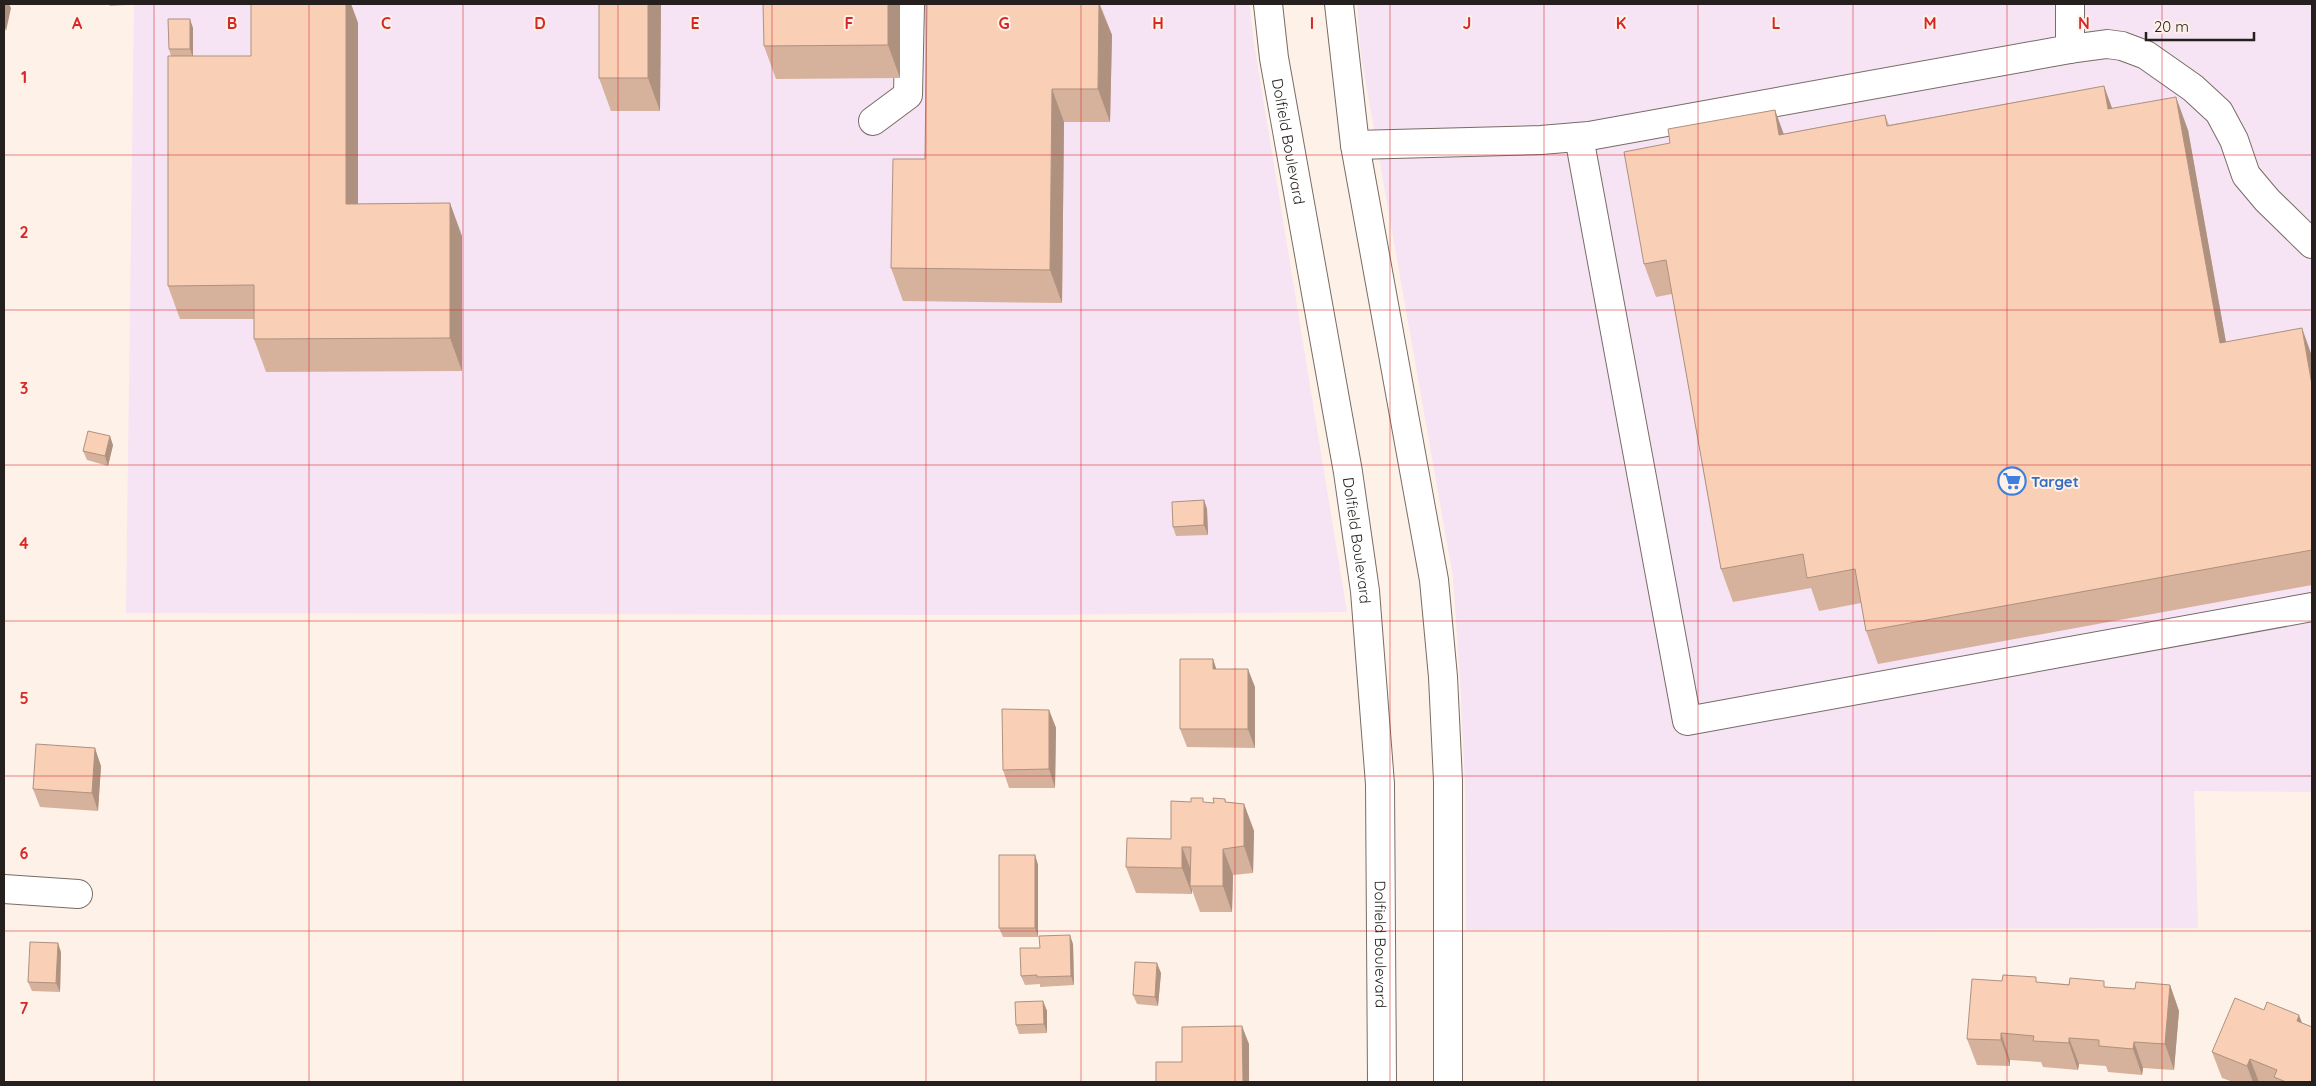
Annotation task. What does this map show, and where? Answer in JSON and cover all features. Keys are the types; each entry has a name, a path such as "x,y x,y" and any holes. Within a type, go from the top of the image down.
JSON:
{"main road":[{"path":"873,121 908,96 910,4"},
{"name":"Dolfield Boulevard","path":"1268,4 1274,58 1346,462 1366,591 1380,784 1382,1082"},
{"path":"1339,4 1355,145 1436,600 1443,677 1448,781 1448,1082"},
{"path":"2070,4 2070,49"},
{"path":"1355,145 1541,140 1580,137 2106,44 2122,46 2146,55 2193,88 2219,112 2234,140 2246,174 2267,200 2312,244"},
{"path":"1580,137 1687,721 2312,607"},
{"path":"4,889 78,894"}],"shaded area":[{"path":"134,4 1249,4 1347,612 1008,615 126,613"},
{"path":"1357,4 2312,4 2312,792 2194,791 2198,928 1466,930 1465,787 1453,577 1361,55"}],"building":[{"path":"251,4 346,4 346,204 450,203 450,338 254,339 254,285 168,286 168,56 251,56"},
{"path":"599,4 648,4 648,78 599,78"},
{"path":"763,4 888,4 888,45 764,46"},
{"path":"927,4 1099,4 1098,89 1052,89 1050,270 891,268 893,159 925,159"},
{"path":"168,19 190,19 190,49 169,49"},
{"name":"Target","path":"2104,86 2108,109 2176,97 2220,343 2302,328 2312,385 2312,550 1866,631 1855,569 1807,578 1803,554 1721,569 1666,260 1644,264 1624,152 1670,143 1668,129 1775,110 1779,135 1885,115 1887,126"},
{"path":"88,431 110,436 105,456 83,451"},
{"path":"1204,500 1204,525 1173,527 1172,502"},
{"path":"1180,659 1213,659 1213,669 1248,669 1248,729 1180,729"},
{"path":"1002,709 1049,710 1049,769 1003,770"},
{"path":"36,744 95,748 92,793 33,789"},
{"path":"1191,798 1203,798 1203,802 1214,803 1213,798 1225,799 1225,802 1244,804 1244,846 1223,849 1223,886 1190,886 1191,847 1182,847 1182,868 1126,867 1127,838 1171,839 1171,801 1191,802"},
{"path":"999,855 1035,855 1035,928 999,928"},
{"path":"1070,935 1071,976 1021,976 1020,948 1040,948 1039,936"},
{"path":"30,942 58,943 56,983 28,982"},
{"path":"1135,962 1157,963 1155,997 1133,995"},
{"path":"2003,975 2036,977 2036,982 2069,985 2070,978 2104,981 2104,987 2135,989 2136,982 2170,985 2165,1044 2134,1042 2133,1049 2099,1046 2099,1040 2069,1038 2069,1043 2033,1041 2034,1036 2001,1033 2001,1040 1967,1039 1972,979 2002,981"},
{"path":"2235,998 2264,1010 2267,1002 2299,1015 2297,1021 2312,1027 2312,1082 2286,1082 2274,1077 2277,1070 2250,1059 2247,1066 2212,1052"},
{"path":"1043,1001 1044,1024 1016,1025 1015,1002"},
{"path":"1242,1026 1243,1082 1156,1082 1156,1062 1182,1062 1182,1027"}],"place":[{"name":"Target","path":"2012,481"}]}
